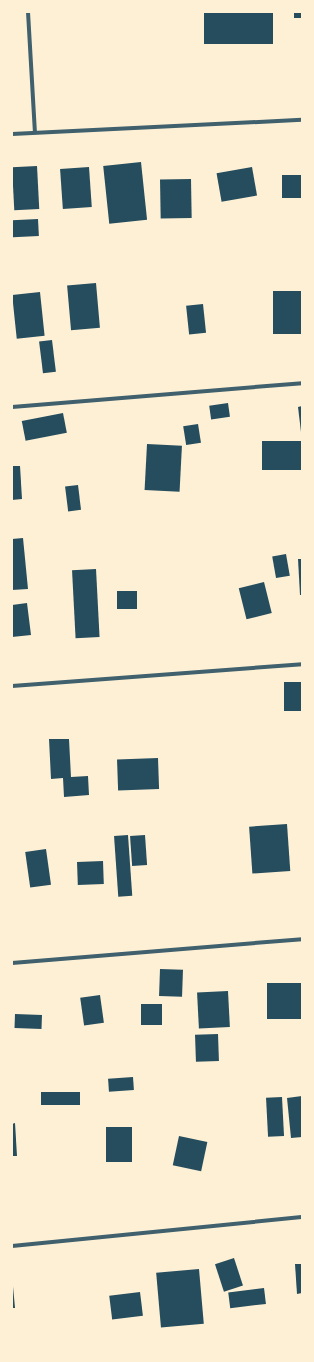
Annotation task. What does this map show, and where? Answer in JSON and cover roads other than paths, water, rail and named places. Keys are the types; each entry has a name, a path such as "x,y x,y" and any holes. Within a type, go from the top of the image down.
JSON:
{"street":[{"path":"28,12 34,132"},
{"path":"12,134 302,120"},
{"path":"12,407 302,383"},
{"path":"12,686 302,664"},
{"path":"12,964 302,939"},
{"path":"12,1246 302,1217"}]}
